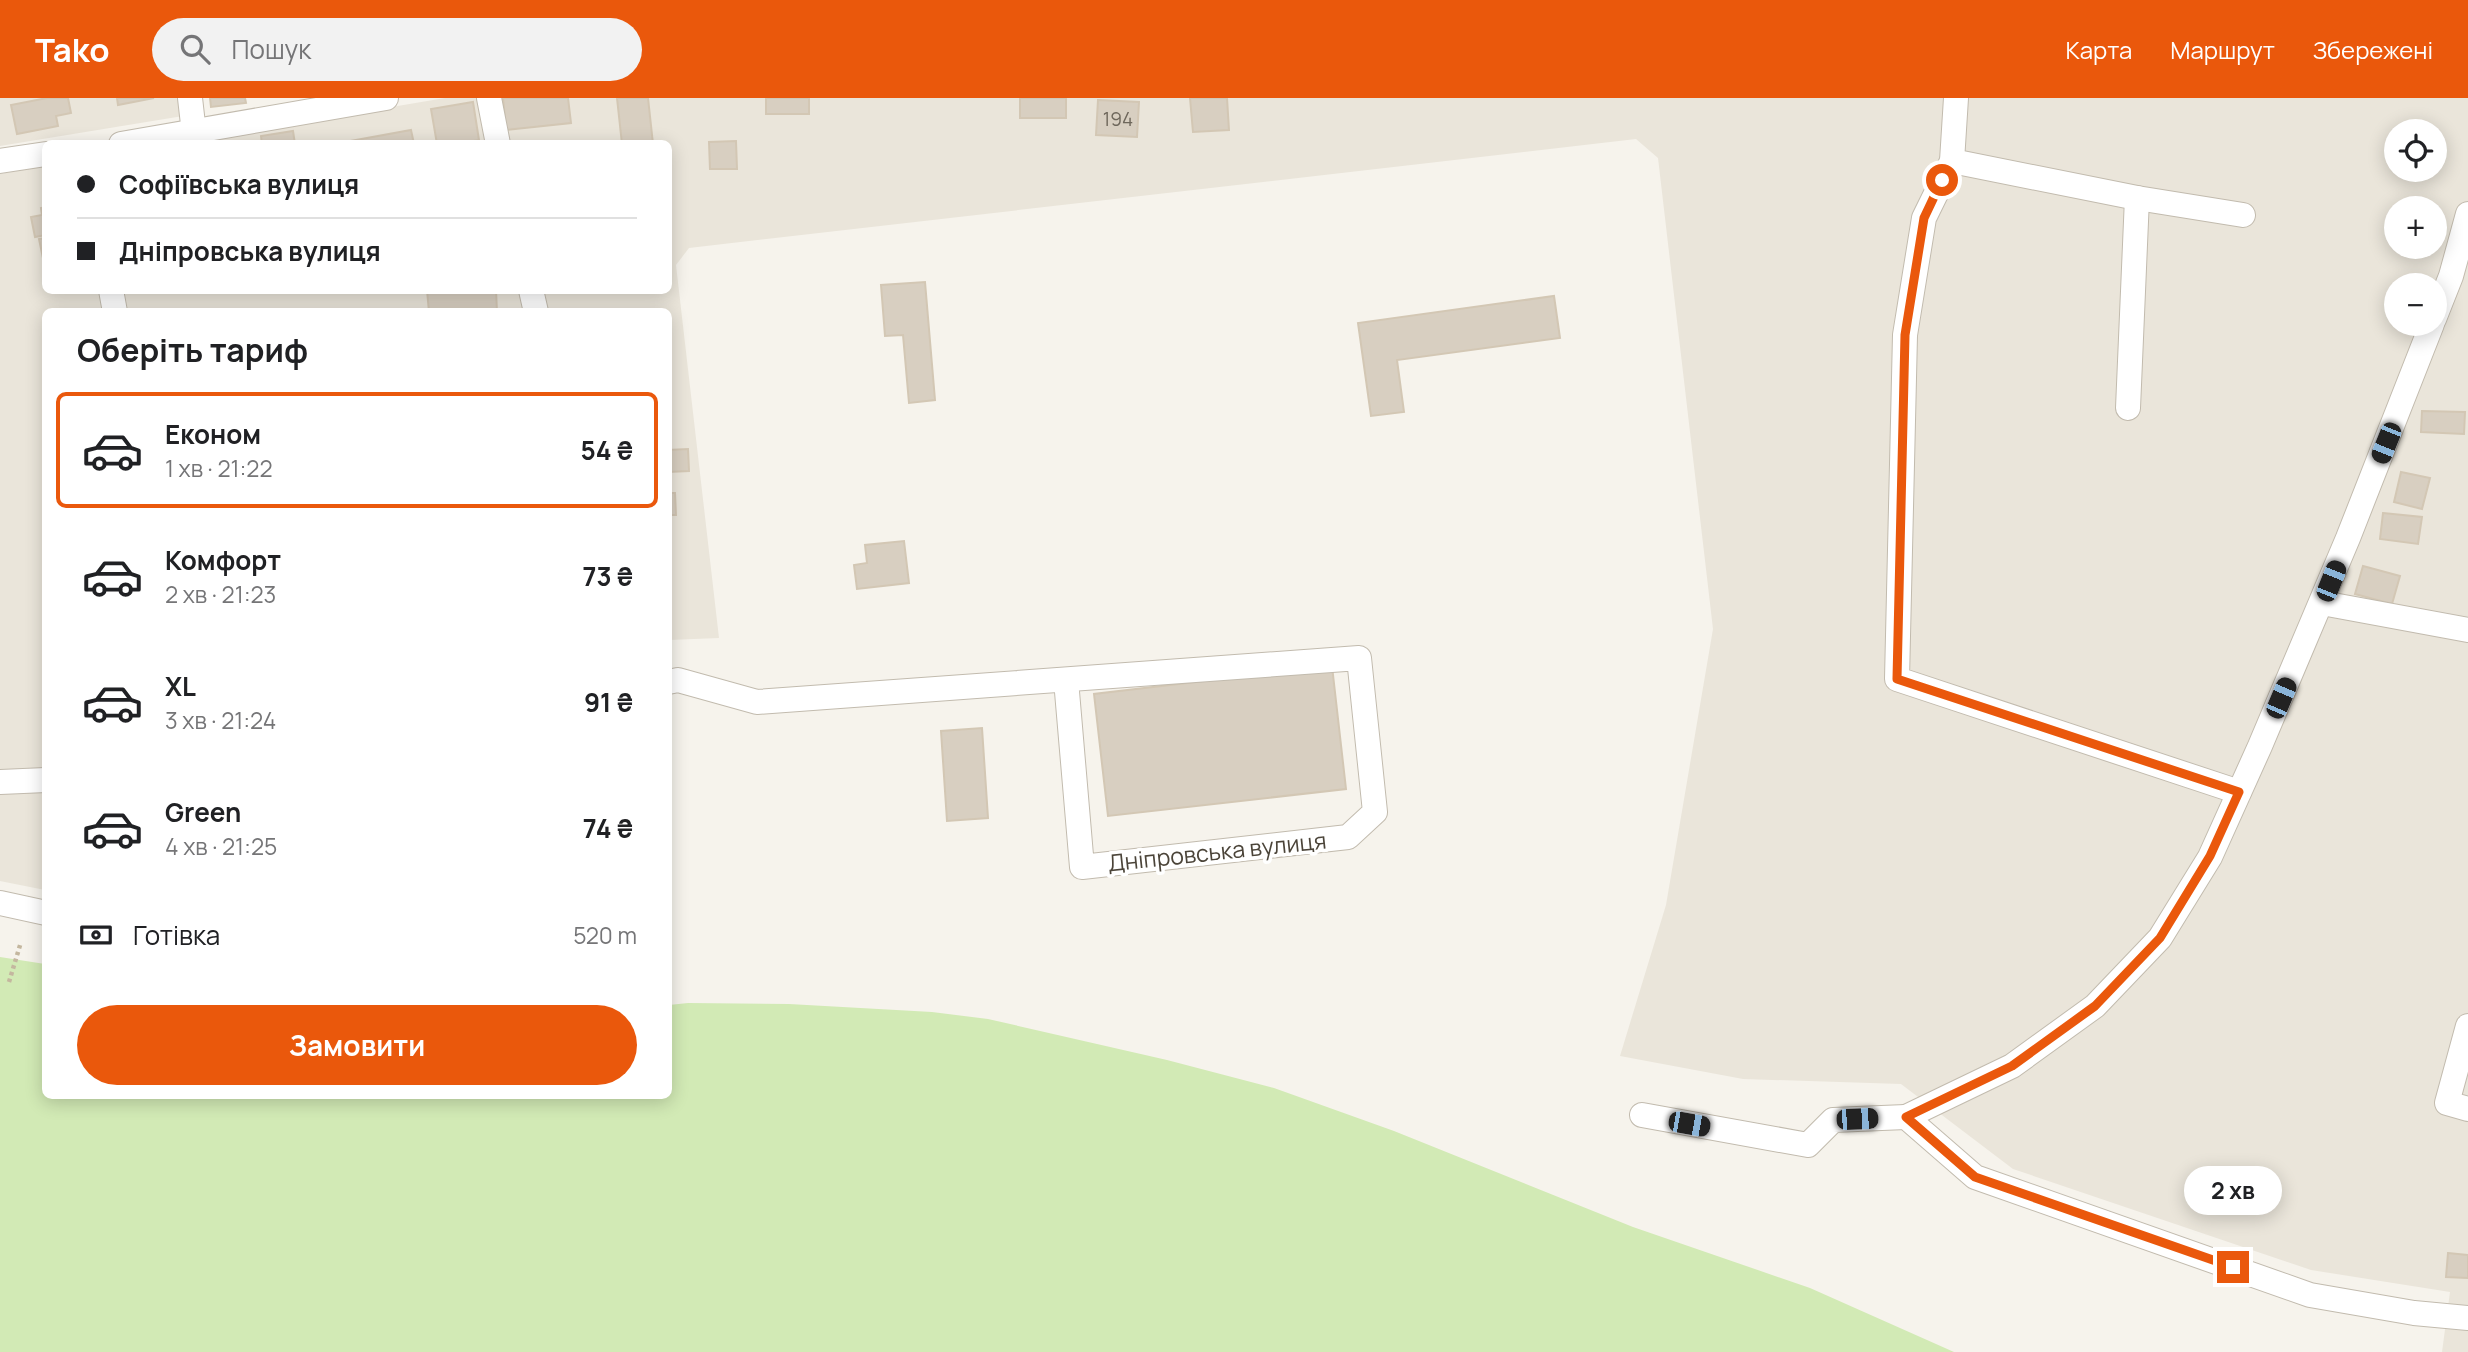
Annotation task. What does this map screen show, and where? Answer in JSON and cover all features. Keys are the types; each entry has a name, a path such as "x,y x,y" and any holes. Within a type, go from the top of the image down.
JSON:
{"street":[{"path":"190,98 194,133"},
{"path":"148,140 386,98"},
{"path":"489,98 497,140"},
{"path":"1955,98 1952,161 1924,218 1905,335 1897,679 2239,792"},
{"path":"0,161 42,156"},
{"path":"1952,161 2137,198 2243,215"},
{"path":"2128,408 2137,198"},
{"path":"2447,286 2468,214"},
{"path":"1642,1115 1808,1145 1833,1120 1906,1117 2012,1066 2095,1006 2160,938 2210,856 2322,603 2427,336"},
{"path":"2322,603 2468,630"},
{"name":"Дніпровська вулиця","path":"672,681 678,680 757,702 1359,659 1375,812 1348,837 1082,867 1066,680"},
{"path":"0,782 42,780"},
{"path":"0,903 42,912"},
{"path":"2468,1026 2447,1103 2468,1109"},
{"path":"1906,1117 1975,1177 2310,1294 2414,1313 2468,1318"}],"path":[{"path":"9,982 21,942"}],"shaded area":[{"path":"0,98 181,98 183,116 0,146"},
{"path":"445,98 2468,98 2468,1352 2442,1352 2450,1292 2311,1270 2013,1169 1901,1084 1743,1079 1620,1056 1666,905 1713,629 1658,158 1636,139 689,248 676,265 719,638 672,640 672,308 42,308 42,889 0,881 0,174 42,167 42,294 672,294 672,140 197,140"}],"green space":[{"path":"0,957 42,964 42,1099 672,1099 672,1005 789,1004 932,1012 988,1019 1167,1060 1274,1088 1394,1131 1633,1227 1810,1288 1954,1352 0,1352"}],"building":[{"path":"47,98 68,98 71,113 56,116 58,126 17,134 11,105"},
{"path":"117,98 154,98 118,105"},
{"path":"210,98 245,98 246,103 211,107"},
{"path":"503,98 568,98 571,123 506,130"},
{"path":"617,98 648,98 653,140 622,140"},
{"path":"766,98 809,98 809,114 766,114"},
{"path":"1020,98 1066,98 1066,118 1020,118"},
{"path":"1190,98 1227,98 1229,130 1193,132"},
{"path":"1098,100 1139,102 1137,137 1096,135"},
{"path":"473,102 479,140 436,140 431,109"},
{"path":"411,130 413,140 356,140"},
{"path":"293,131 294,140 262,140 261,136"},
{"path":"736,141 737,169 710,169 709,142"},
{"path":"42,215 42,236 35,237 31,217"},
{"path":"925,282 935,400 909,403 903,335 885,336 881,285"},
{"path":"427,294 496,294 497,308 429,308"},
{"path":"1554,296 1560,338 1397,360 1404,412 1371,416 1358,323"},
{"path":"2422,411 2465,412 2464,434 2421,432"},
{"path":"688,449 689,471 672,472 672,450"},
{"path":"2401,472 2430,478 2422,509 2394,502"},
{"path":"672,493 675,493 676,515 672,515"},
{"path":"2383,513 2422,517 2418,544 2380,539"},
{"path":"904,541 909,583 857,589 854,565 867,563 865,545"},
{"path":"2363,566 2400,576 2392,604 2355,594"},
{"path":"1332,666 1346,789 1108,816 1094,694"},
{"path":"982,728 988,818 947,821 941,731"},
{"path":"2448,1253 2468,1255 2468,1278 2446,1277"}],"route":[{"path":"1942,180 1924,218 1905,335 1897,679 2239,792 2210,856 2160,938 2095,1006 2012,1066 1906,1117 1975,1177 2233,1267"}]}
